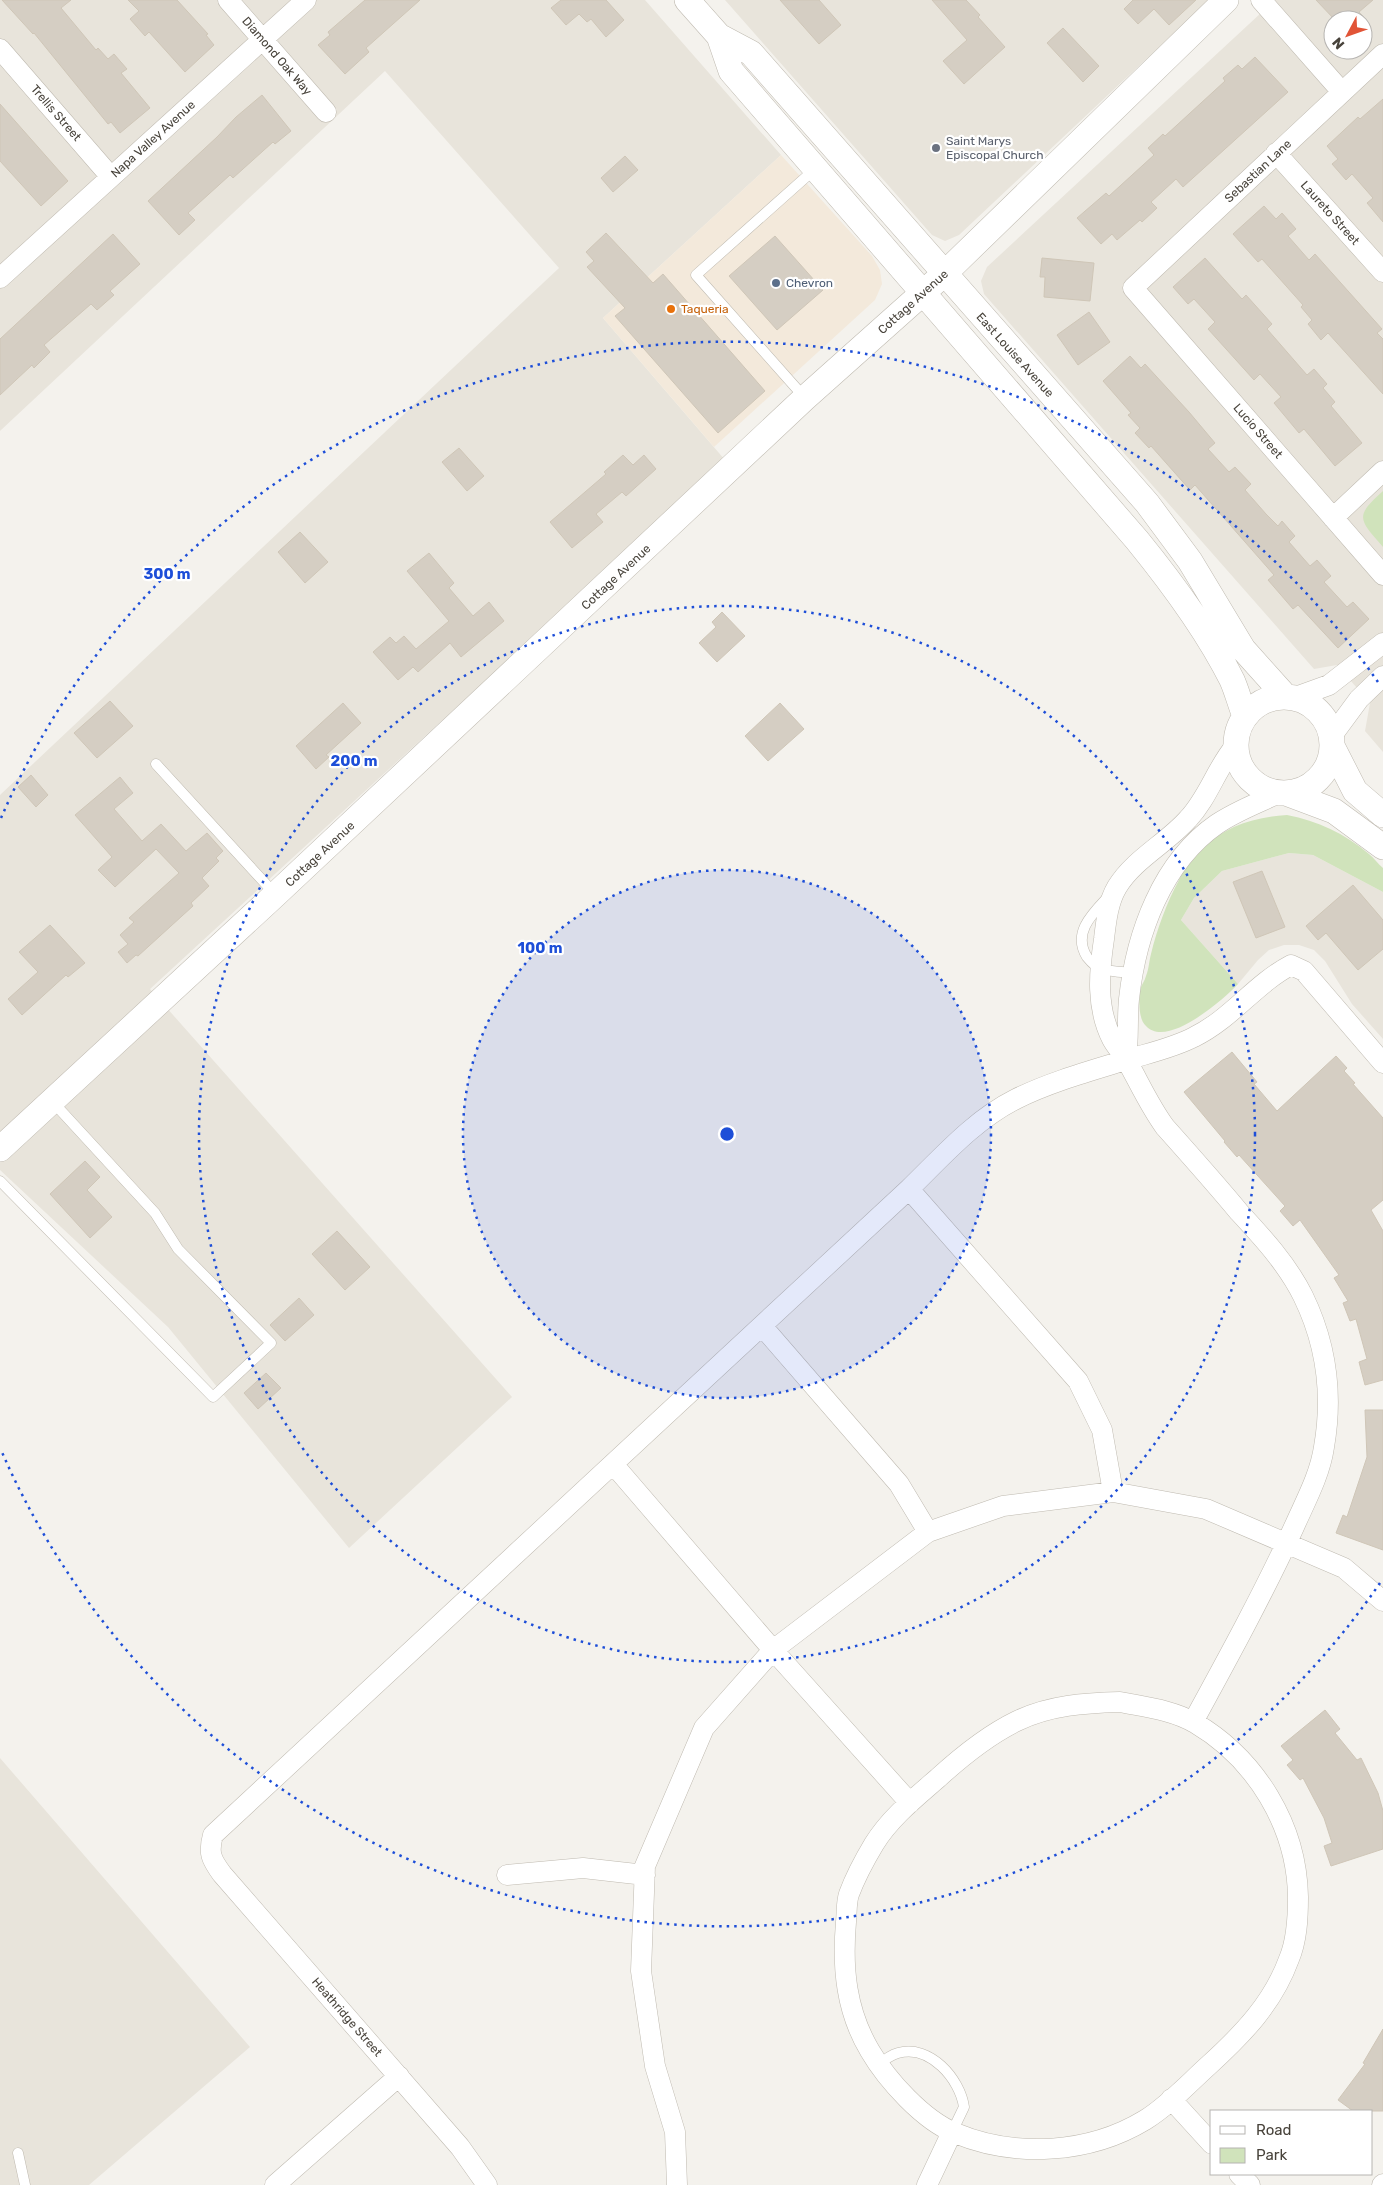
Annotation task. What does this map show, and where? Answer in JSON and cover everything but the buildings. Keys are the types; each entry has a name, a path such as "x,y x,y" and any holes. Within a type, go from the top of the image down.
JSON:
{"street":[{"name":"Diamond Oak Way","path":"228,0 326,112"},
{"name":"Napa Valley Avenue","path":"0,278 306,0"},
{"name":"East Louise Avenue","path":"686,0 719,36 751,53 1147,503 1190,561 1243,649 1290,697 1306,703 1318,712 1327,723 1331,741 1355,791 1383,815"},
{"name":"Cottage Avenue","path":"0,1149 276,895 806,398 944,274 1226,0"},
{"path":"1261,0 1342,92"},
{"name":"East Louise Avenue","path":"719,36 731,71 1163,572 1216,651 1232,681 1245,716"},
{"name":"Trellis Street","path":"0,49 112,177"},
{"name":"Sebastian Lane","path":"1133,288 1383,54"},
{"name":"Laureto Street","path":"1276,153 1383,272"},
{"name":"Lucio Street","path":"1133,288 1383,575"},
{"path":"1333,518 1383,471"},
{"path":"1383,643 1329,685 1290,697 1270,698 1256,705 1245,716 1237,730 1235,746 1238,760 1244,772 1253,782 1265,790 1282,793 1334,811 1383,847"},
{"path":"1126,1060 1129,1035 1129,1000 1138,949 1148,921 1170,872 1180,858 1218,823 1282,793 1302,790 1315,782 1330,759 1331,741 1359,699 1383,676"},
{"path":"1193,1722 1230,1656 1287,1542 1316,1477 1324,1448 1326,1432 1328,1398 1326,1367 1314,1322 1303,1295 1290,1274 1271,1248 1165,1127 1149,1106 1126,1060 1112,1040 1103,1017 1100,1000 1100,969 1106,917 1117,887 1131,871 1189,819 1210,788 1223,761 1235,746"},
{"path":"910,1803 773,1650 613,1464 910,1189 973,1128 1014,1100 1035,1090 1172,1047 1195,1037 1214,1026 1269,979 1291,966 1304,972 1383,1063"},
{"path":"910,1189 1078,1381 1102,1430 1113,1492"},
{"path":"762,1326 899,1484 928,1532"},
{"name":"Heathridge Street","path":"486,2185 460,2146 222,1874 214,1862 209,1849 213,1835 222,1824 613,1464"},
{"path":"677,2185 675,2132 654,2066 641,1971 645,1866 704,1728 773,1650 928,1532 1003,1506 1113,1492 1206,1509 1344,1568 1383,1601"},
{"path":"1120,1702 1162,1711 1193,1722 1218,1740 1246,1765 1270,1798 1288,1836 1298,1874 1298,1919 1291,1956 1278,1986 1255,2021 1171,2100 1145,2119 1120,2132 1096,2141 1066,2148 1038,2149 1008,2147 952,2132 909,2100 878,2065 852,2013 845,1982 843,1953 848,1896 875,1843 898,1814 948,1769 985,1740 1018,1720 1078,1703 1120,1702"},
{"path":"508,1875 583,1868 645,1875"},
{"path":"275,2185 399,2076"},
{"path":"1171,2100 1210,2142"},
{"path":"927,2185 952,2132"},
{"path":"1240,2175 1250,2185"}],"lane":[{"path":"806,398 696,274 816,168"},
{"path":"156,764 276,895"},
{"path":"1100,969 1133,973"},
{"path":"0,1181 213,1397 271,1343 178,1249 155,1213 52,1101"},
{"path":"878,2065 898,2053 908,2052 921,2054 935,2061 948,2072 957,2084 963,2097 964,2107 952,2132"},
{"path":"18,2153 25,2185"}],"shaded area":[{"path":"0,0 645,0 781,155 603,318 725,460 150,989 512,1397 349,1548 168,1327 0,1170 0,795 559,268 385,71 0,431"},
{"path":"725,0 1209,0 959,235 945,241 932,235"},
{"path":"1275,0 1383,0 1383,752 1365,731 1370,703 1337,665 1314,669 984,294 981,281 987,267"},
{"path":"781,155 872,256 880,270 882,284 875,300 714,447 603,318"},
{"path":"1289,853 1313,855 1383,892 1383,1039 1352,1004 1325,961 1314,950 1299,945 1284,945 1269,950 1238,984 1181,920 1194,898 1222,871"},
{"path":"0,1758 250,2047 89,2185 0,2185"}],"green space":[{"path":"1383,491 1383,547 1369,530 1363,518 1367,507"},
{"path":"1287,815 1330,829 1350,840 1369,854 1383,868 1383,892 1313,855 1289,853 1222,871 1194,898 1181,920 1238,984 1208,1010 1180,1027 1167,1031 1155,1031 1146,1026 1140,1014 1141,986 1145,980 1153,945 1163,916 1186,867 1201,849 1220,834 1251,821"}],"place":[{"name":"Saint Marys Episcopal Church","path":"936,148"},
{"name":"Chevron","path":"776,283"},
{"name":"Taqueria","path":"671,309"}]}
